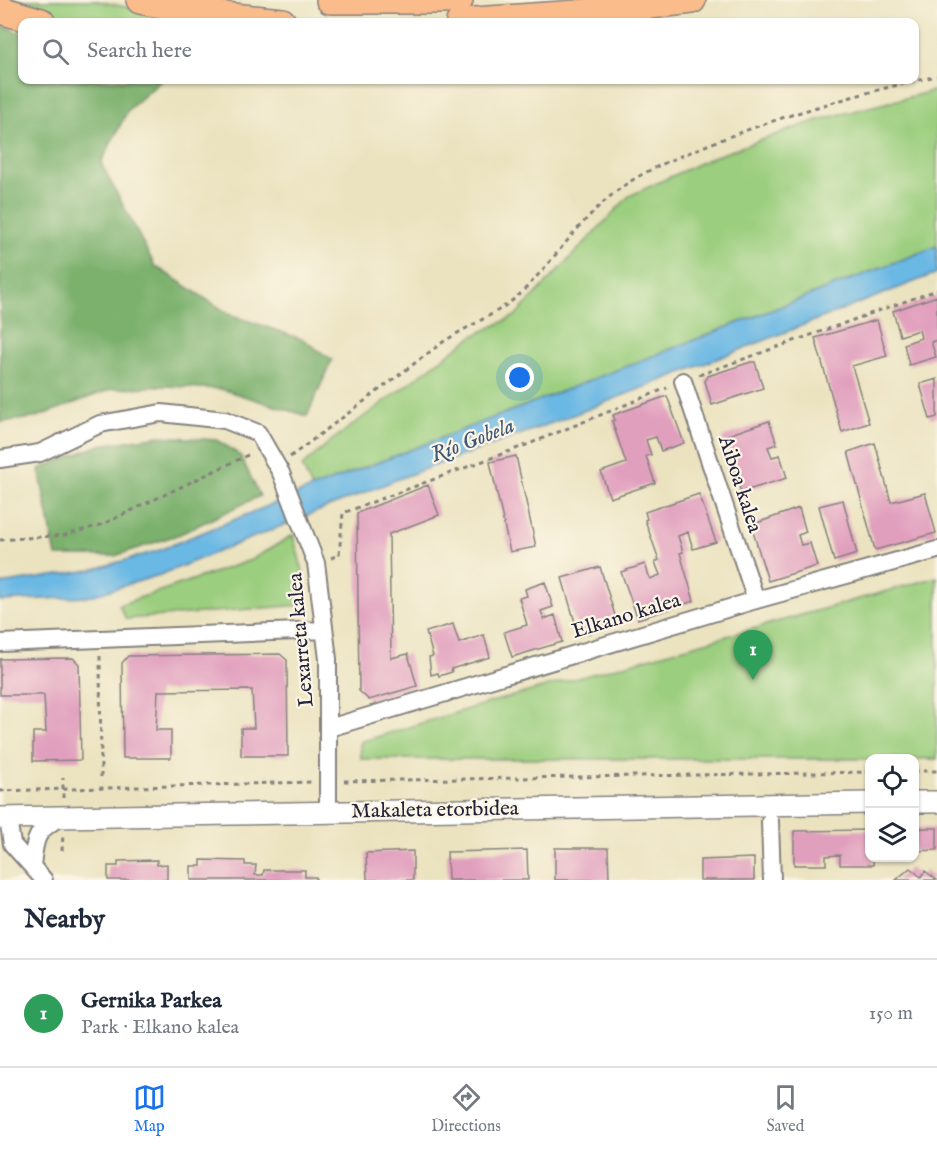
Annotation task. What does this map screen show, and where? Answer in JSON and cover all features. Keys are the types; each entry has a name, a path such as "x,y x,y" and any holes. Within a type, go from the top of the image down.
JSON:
{"highway":[{"path":"140,0 215,15 244,18"},
{"path":"330,0 459,0"},
{"path":"518,18 576,14 692,0"},
{"path":"0,10 27,18"},
{"path":"556,18 576,14"}],"street":[{"name":"Aiboa kalea","path":"683,381 756,600"},
{"name":"Lexarreta kalea","path":"0,459 40,453 100,424 161,412 225,420 258,433 283,466 316,563 324,630 329,728 328,810"},
{"name":"Elkano kalea","path":"329,728 756,600 937,550"},
{"path":"0,643 324,630"},
{"path":"919,802 937,802"},
{"name":"Makaleta etorbidea","path":"4,818 328,810 865,803"},
{"path":"32,866 34,845 43,827 63,816"},
{"path":"4,818 12,844 44,880"},
{"path":"770,821 772,880"},
{"path":"0,848 32,866"}],"path":[{"path":"919,80 937,76"},
{"path":"283,466 443,342 520,294 595,210 628,183 688,153 756,126 828,102 903,84"},
{"path":"316,563 339,555 343,513 529,444 683,381 937,290"},
{"path":"0,540 65,535 101,525 252,453"},
{"path":"100,658 101,777"},
{"path":"919,771 937,771"},
{"path":"339,781 865,772"},
{"path":"0,791 317,782"}],"green space":[{"path":"0,0 94,0 175,18 63,18 41,15"},
{"path":"0,25 18,32 18,84 157,84 128,110 101,163 155,266 229,314 304,340 332,360 307,416 221,389 166,386 112,389 34,418 0,422"},
{"path":"937,90 937,246 312,488 302,466 331,441 473,336 515,316 629,196 713,157 818,120"},
{"path":"160,436 217,440 240,455 260,496 180,534 115,556 56,556 39,469 100,445"},
{"path":"293,535 303,572 302,605 126,619 119,605 251,560"},
{"path":"937,577 937,759 919,759 919,754 865,754 865,759 361,759 360,742 481,705"}],"water":[{"name":"Río Gobela","path":"937,246 937,273 560,420 398,479 160,575 87,597 0,601 0,584 91,570 157,551 312,488"}],"building":[{"path":"937,296 937,340 931,342 936,357 909,365 904,344 921,338 919,330 900,336 893,311"},
{"path":"877,320 887,356 852,366 869,423 842,432 815,338"},
{"path":"755,362 763,388 712,405 705,381 708,376"},
{"path":"937,379 937,417 930,419 920,384"},
{"path":"667,396 684,443 661,451 656,437 646,440 651,455 646,456 655,483 610,498 601,472 626,463 612,421 615,420 613,415"},
{"path":"769,421 777,444 768,447 772,457 780,455 787,478 741,492 722,437"},
{"path":"875,443 891,502 925,493 936,533 875,550 848,452"},
{"path":"516,456 536,547 510,552 490,462"},
{"path":"428,485 439,515 389,534 391,658 408,654 417,686 369,700 359,691 357,513"},
{"path":"699,494 716,542 693,549 688,532 678,536 683,552 680,553 694,601 638,619 621,572 645,564 650,579 660,575 655,562 659,560 645,520 647,519 645,512"},
{"path":"843,500 857,554 834,561 819,506"},
{"path":"799,508 806,532 798,535 801,545 810,543 817,566 768,581 751,525"},
{"path":"600,567 618,625 579,636 562,578"},
{"path":"545,582 553,607 541,611 544,619 555,615 562,642 512,657 504,632 527,625 519,598 527,596 525,589"},
{"path":"453,624 459,643 484,635 490,657 451,669 452,672 439,676 438,673 431,675 429,657 433,656 426,632"},
{"path":"280,654 287,660 288,756 241,756 241,728 254,728 252,690 158,691 156,730 171,730 171,758 123,758 122,663 128,656"},
{"path":"73,658 79,664 81,760 33,761 33,732 46,732 44,695 0,695 0,659"},
{"path":"919,828 937,828 937,850 919,851"},
{"path":"865,830 865,862 873,862 873,865 840,865 840,855 826,856 826,865 794,865 794,831"},
{"path":"555,848 608,848 609,880 555,880"},
{"path":"527,850 528,880 448,880 447,852"},
{"path":"413,851 413,880 367,880 366,853"},
{"path":"754,858 754,880 700,880 700,860"},
{"path":"157,860 157,865 167,864 167,880 108,880 108,866 118,866 118,861"},
{"path":"201,860 245,861 245,865 256,865 255,875 263,875 264,870 305,870 305,877 316,877 316,880 191,880 191,866 201,866"},
{"path":"910,868 921,877 925,871 937,880 896,880"}],"place":[{"name":"Gernika Parkea","path":"753,680"}]}
